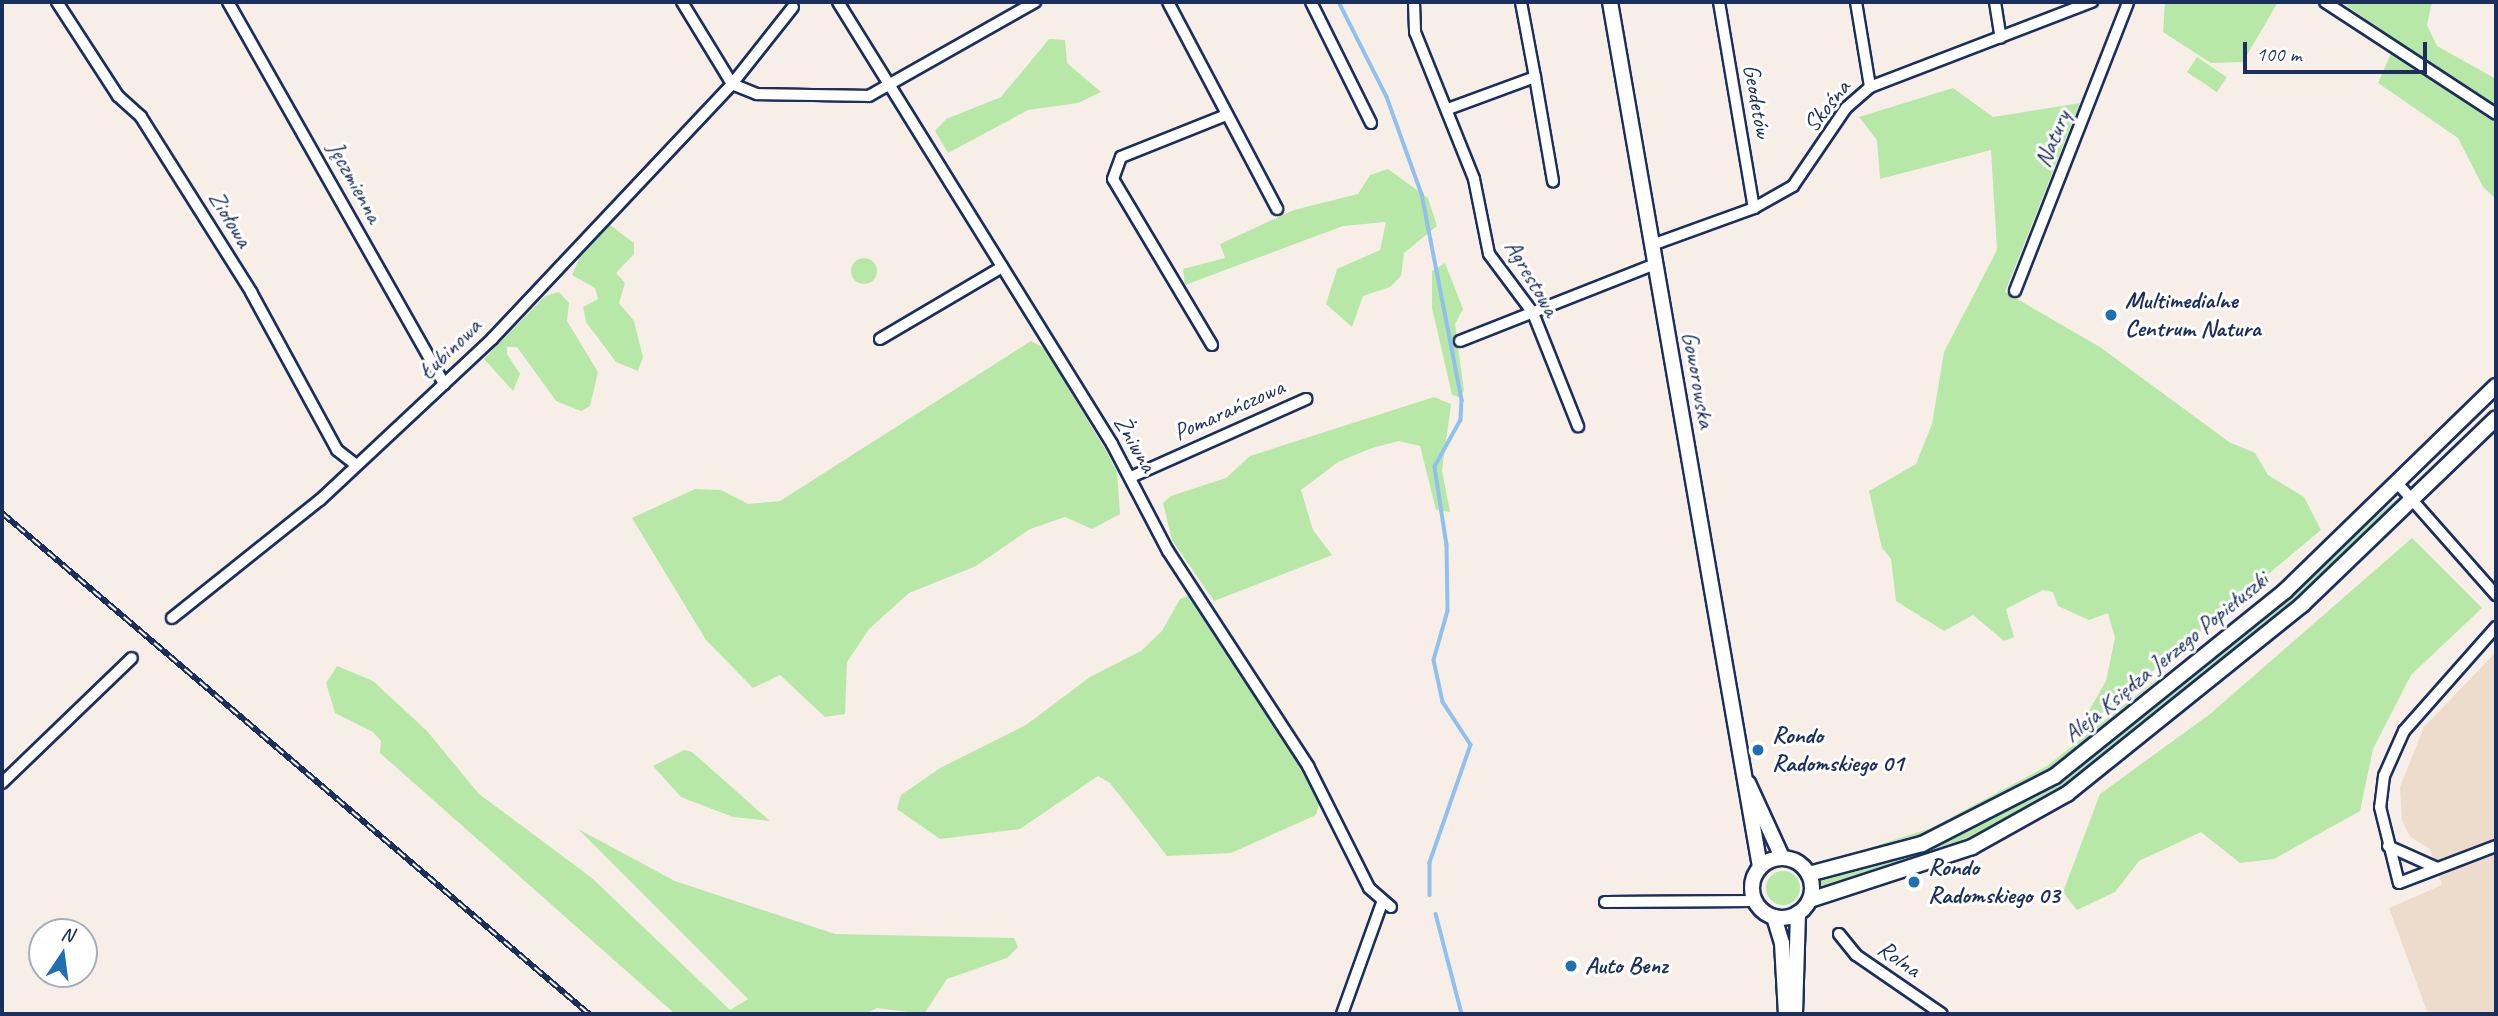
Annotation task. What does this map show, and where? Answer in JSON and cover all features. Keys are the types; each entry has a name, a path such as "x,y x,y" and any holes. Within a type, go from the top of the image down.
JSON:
{"main road":[{"name":"Goworowska","path":"1611,2 1760,867"},
{"name":"Aleja Księdza Jerzego Popiełuszki","path":"1810,874 1922,844 2045,782 2236,632 2399,485 2496,386"},
{"name":"Aleja Księdza Jerzego Popiełuszki","path":"1810,900 1961,852 2067,794 2251,648 2412,503 2496,418"},
{"name":"Goworowska","path":"1741,766 1782,858"},
{"path":"1774,917 1798,913 1810,900 1810,874 1782,858 1760,867 1752,883 1755,901 1774,917 1783,943 1786,1014"},
{"path":"1795,1014 1798,913"}],"street":[{"name":"Ziołowa","path":"57,2 118,96 141,117 251,292 337,450 356,465"},
{"name":"Jęczmienna","path":"228,2 444,384"},
{"path":"682,2 732,84 757,94 862,97 889,87 1035,2"},
{"name":"Żniwna","path":"838,2 1131,477 1168,551 1308,766 1386,905 1342,1014"},
{"path":"1167,2 1277,209"},
{"path":"1311,2 1371,123"},
{"name":"Agrestowa","path":"1414,2 1415,32 1474,179 1489,254 1533,313 1578,426"},
{"path":"1521,2 1553,181"},
{"name":"Geodetów","path":"1718,2 1754,208"},
{"path":"1856,2 1870,87"},
{"path":"1994,2 2001,38"},
{"name":"Skośna","path":"1652,245 1754,208 1793,186 1846,108 1870,87 2092,2"},
{"name":"Natury","path":"2015,291 2128,2"},
{"path":"2325,2 2496,114"},
{"name":"Łubinowa","path":"172,618 356,465 444,384 732,84 793,7"},
{"path":"1448,109 1535,77"},
{"path":"1212,345 1113,178 1121,157 1226,115"},
{"path":"1460,341 1655,264"},
{"path":"880,339 1002,267"},
{"name":"Pomarańczowa","path":"1131,477 1306,399"},
{"path":"2399,485 2412,503 2496,594"},
{"path":"2496,627 2419,708 2384,776 2380,807 2399,883 2496,846"},
{"path":"2,783 132,658"},
{"path":"2388,846 2437,868"},
{"path":"1605,902 1755,901"},
{"name":"Rolna","path":"1839,933 1856,955 1942,1014"}],"shaded area":[{"path":"2496,652 2496,1014 2428,1014 2389,908 2442,885 2430,849 2410,837 2402,821 2400,787 2424,727"}],"green space":[{"path":"2165,2 2278,2 2243,62 2211,63 2163,32"},
{"path":"2341,2 2432,2 2427,25 2437,46 2496,79 2496,199 2483,187 2458,138 2378,83 2392,51 2390,36"},
{"path":"1049,39 1065,40 1067,63 1101,92 1078,103 1028,110 948,153 935,131 946,119 1001,97"},
{"path":"2197,57 2227,77 2217,92 2187,72"},
{"path":"1953,88 1993,117 2080,103 2005,292 2100,347 2229,442 2255,453 2268,475 2304,497 2321,530 2088,725 2083,721 2106,681 2115,638 2108,613 2089,620 2058,606 2053,592 2043,590 2006,609 2014,637 2004,641 1973,615 1944,631 1896,601 1891,559 1882,548 1869,491 1916,464 1932,424 1944,352 1997,250 1991,150 1880,179 1877,140 1859,117"},
{"path":"1388,169 1428,198 1437,226 1404,253 1401,276 1390,287 1363,296 1352,327 1326,304 1337,269 1380,250 1386,222 1343,226 1185,285 1183,269 1225,258 1220,244 1294,210 1358,194 1370,175"},
{"path":"610,225 634,243 634,254 616,273 625,283 619,303 634,321 643,357 638,371 616,362 586,322 583,307 598,299 595,288 572,275 581,254"},
{"path":"864,258 873,262 877,271 873,280 864,284 855,280 851,271 855,262"},
{"path":"1445,263 1463,309 1455,324 1464,391 1459,397 1452,395 1432,308 1432,271"},
{"path":"559,292 569,303 567,321 598,372 590,406 581,411 556,401 517,347 507,347 507,354 520,374 513,391 484,359 545,296"},
{"path":"1031,341 1044,348 1117,472 1120,514 1092,529 1065,517 1030,529 976,566 909,593 869,629 847,662 845,714 825,717 780,675 753,688 706,640 632,518 695,489 721,490 748,504 780,501"},
{"path":"1434,397 1451,404 1442,470 1450,512 1436,510 1420,446 1399,441 1372,448 1338,462 1301,490 1313,530 1332,555 1214,601 1172,540 1163,503 1171,496 1226,478 1250,456"},
{"path":"2400,496 2407,502 2183,695 2041,804 1915,862 1821,887 1819,880 1911,856 2037,796 2178,687"},
{"path":"2412,538 2482,608 2411,675 2373,749 2360,811 2274,859 2240,863 2201,832 2139,861 2115,892 2077,910 2063,892 2100,794 2210,714"},
{"path":"1193,594 1304,768 1320,800 1316,815 1231,853 1167,856 1110,783 1098,776 1020,829 940,839 897,809 901,795 940,768 1026,725 1090,677 1141,651 1162,631 1180,599"},
{"path":"2180,661 2049,770 1933,832 1839,864 1838,858 1931,828 2047,766"},
{"path":"337,666 373,681 427,731 479,794 593,879 730,1010 748,999 578,829 675,881 835,934 1014,938 1018,947 1007,958 947,979 924,1014 877,1008 866,1014 675,1014 380,753 381,741 373,732 335,713 326,683"},
{"path":"684,750 692,752 770,821 733,817 681,797 653,766"},
{"path":"1783,871 1795,876 1800,888 1795,900 1783,905 1771,900 1766,888 1771,876"}],"waterway":[{"path":"1339,2 1387,97 1422,194 1462,400 1461,420 1435,467 1447,545 1448,611 1434,660 1443,702 1471,745 1430,863 1430,895"},
{"path":"1436,914 1462,1014"}],"railway":[{"path":"2,513 589,1014"}],"place":[{"name":"Multimedialne Centrum Natura","path":"2111,315"},
{"name":"Rondo Radomskiego 01","path":"1758,750"},
{"name":"Rondo Radomskiego 03","path":"1914,882"},
{"name":"Auto Benz","path":"1571,966"}]}
